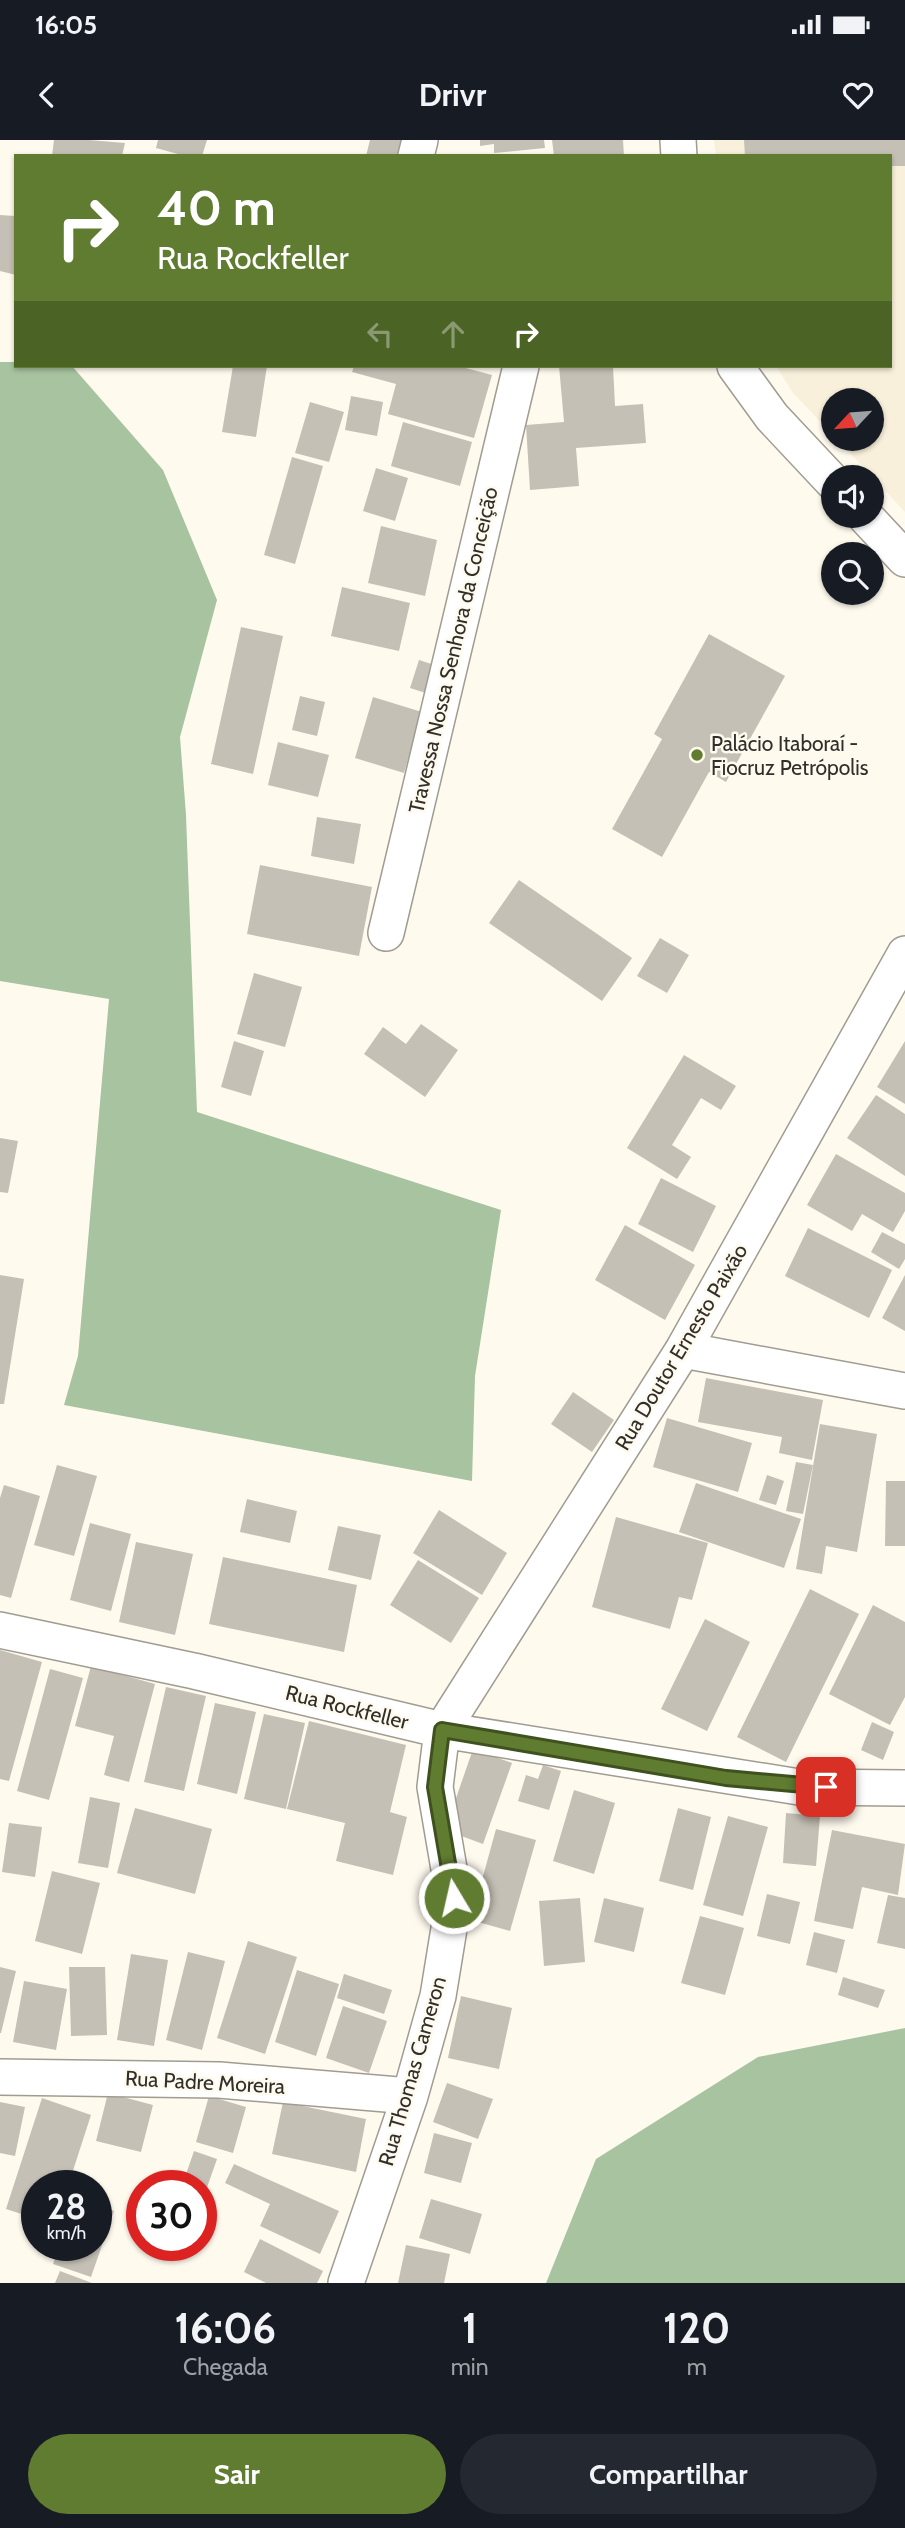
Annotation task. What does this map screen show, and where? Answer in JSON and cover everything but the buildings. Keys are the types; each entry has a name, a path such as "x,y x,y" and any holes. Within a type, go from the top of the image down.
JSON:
{"street":[{"name":"Travessa Nossa Senhora da Conceição","path":"386,933 521,368"},
{"path":"736,368 772,417 821,469"},
{"path":"876,528 905,559"},
{"name":"Rua Doutor Ernesto Paixão","path":"442,1730 683,1350 905,954"},
{"path":"683,1350 905,1391"},
{"name":"Rua Rockfeller","path":"0,1630 194,1671 442,1730 787,1785 905,1788"},
{"name":"Rua Thomas Cameron","path":"346,2283 410,2096 438,1996 454,1898 435,1787 442,1730"},
{"name":"Rua Padre Moreira","path":"0,2077 219,2080 410,2096"}],"shaded area":[{"path":"714,140 905,140 905,512 884,489 884,465 861,465 849,452 884,452 884,388 821,388 821,422 793,393 777,368 892,368 892,154 716,154"}],"green space":[{"path":"0,362 14,362 14,368 74,368 163,470 217,600 180,737 186,815 197,1112 501,1210 475,1376 472,1481 64,1405 78,1356 109,999 0,981"},
{"path":"905,2028 905,2283 546,2283 596,2159 758,2057"}],"place":[{"name":"Palácio Itaboraí - Fiocruz Petrópolis","path":"697,755"}],"route":[{"path":"454,1898 435,1787 442,1730 726,1778 799,1787 826,1787"}]}
